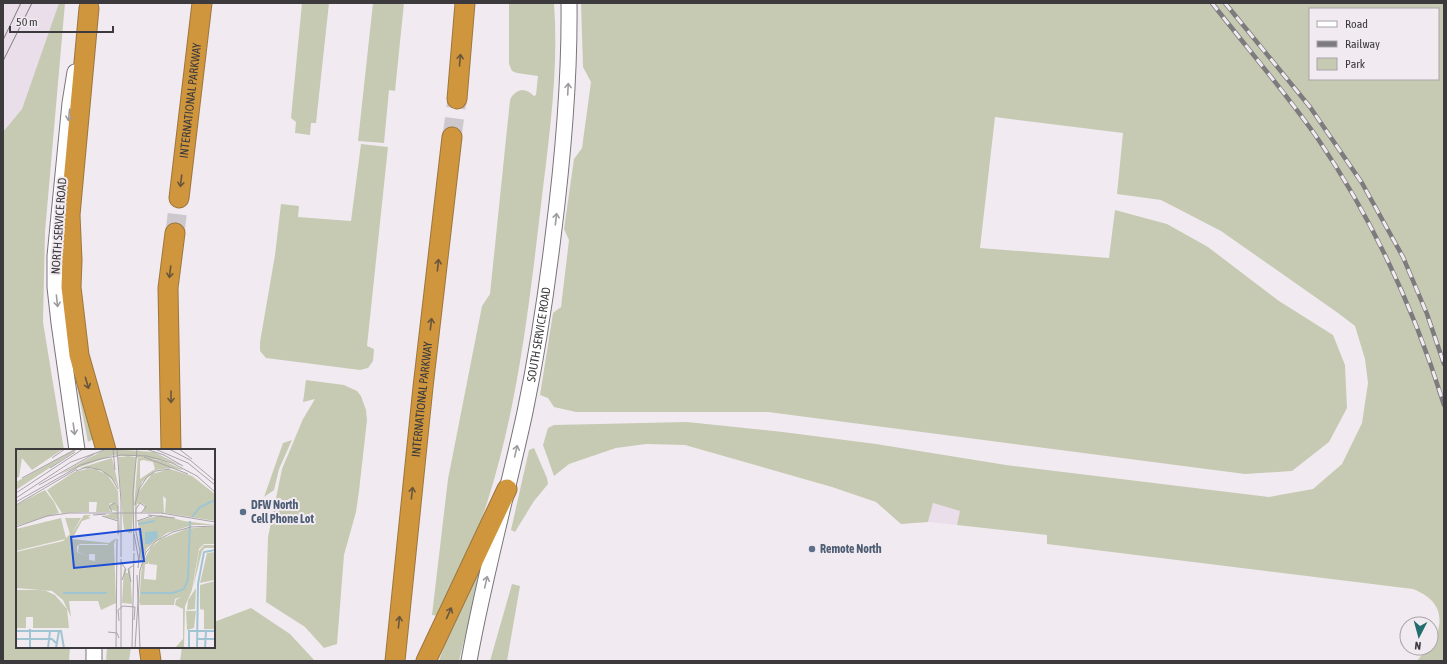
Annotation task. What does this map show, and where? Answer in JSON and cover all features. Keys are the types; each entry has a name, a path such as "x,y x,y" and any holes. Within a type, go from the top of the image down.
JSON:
{"highway":[{"name":"INTERNATIONAL PARKWAY","path":"179,198 202,3"},
{"path":"457,98 464,4"},
{"path":"90,6 81,97 87,142 80,216 72,260 71,287 79,355 106,449"},
{"name":"INTERNATIONAL PARKWAY","path":"395,661 423,387 452,137"},
{"path":"171,449 168,288 175,233"},
{"path":"426,661 507,490"},
{"path":"149,648 151,661"},
{"path":"154,661 156,648"}],"main road":[{"name":"SOUTH SERVICE ROAD","path":"469,661 525,411 546,293 561,175 570,60 569,3"},
{"name":"NORTH SERVICE ROAD","path":"77,449 59,323 55,256 70,103 90,6"},
{"path":"94,648 94,661"}],"shaded area":[{"path":"3,3 59,3 22,109 3,132"},
{"path":"933,503 961,511 957,525 928,522"}],"green space":[{"path":"59,3 65,3 45,232 43,322 64,449 16,449 16,648 70,648 69,661 3,661 3,132 22,109"},
{"path":"302,3 329,3 316,123 311,123 310,135 295,133 296,122 291,118"},
{"path":"373,3 404,3 395,91 389,90 384,143 358,141"},
{"path":"509,3 554,3 554,79 547,155 527,318 515,393 507,430 498,466 477,532 439,616 432,615 448,479 482,306 490,294 510,100 515,93 520,90 525,90 534,96 536,95 538,76 512,71 509,64"},
{"path":"581,3 1444,3 1444,661 1417,661 1421,656 1439,656 1439,616 1436,606 1431,600 1413,589 1047,544 1047,535 957,525 960,511 933,503 928,522 901,524 876,502 832,487 685,445 646,444 616,448 569,464 554,476 543,445 548,428 554,425 687,422 783,432 876,444 1006,465 1269,497 1313,489 1342,464 1362,423 1368,383 1365,359 1355,326 1338,313 1221,231 1161,200 1117,194 1123,133 995,117 980,248 1109,258 1115,210 1167,224 1208,247 1279,301 1333,335 1345,365 1347,408 1329,442 1292,471 1245,474 768,412 576,412 554,407 548,398 540,395 553,313 561,307 569,240 564,229 574,159 582,148 591,82 583,67"},
{"path":"361,144 388,147 367,346 374,349 373,361 368,368 360,370 266,358 260,351 260,342 275,255 281,204 299,206 298,217 351,221"},
{"path":"306,380 344,385 357,391 361,396 366,410 367,420 356,512 344,555 337,644 324,648 305,627 266,602 268,537 282,469 303,419 315,399 303,402"},
{"path":"77,386 94,439 88,442"},
{"path":"292,440 279,469 274,490 264,497 283,443"},
{"path":"534,448 547,478 548,484 534,501 515,532 511,530 529,450"},
{"path":"485,556 459,661 439,661 449,632"},
{"path":"512,584 520,586 507,661 490,661"},
{"path":"251,608 290,634 315,661 180,661 182,648 215,648 215,622"},
{"path":"107,648 131,648 129,661 106,661"}],"tunnel":[{"path":"452,137 457,99"},
{"path":"175,233 179,198"}],"tram line":[{"path":"3,40 21,3"},
{"path":"3,61 32,3"}],"railway":[{"path":"1212,3 1279,87 1318,139 1357,202 1391,267 1406,301 1433,370 1444,405"},
{"path":"1225,3 1310,107 1362,183 1403,257 1427,314 1444,364"}],"place":[{"name":"DFW North Cell Phone Lot","path":"243,512"},
{"name":"Remote North","path":"812,549"}]}
